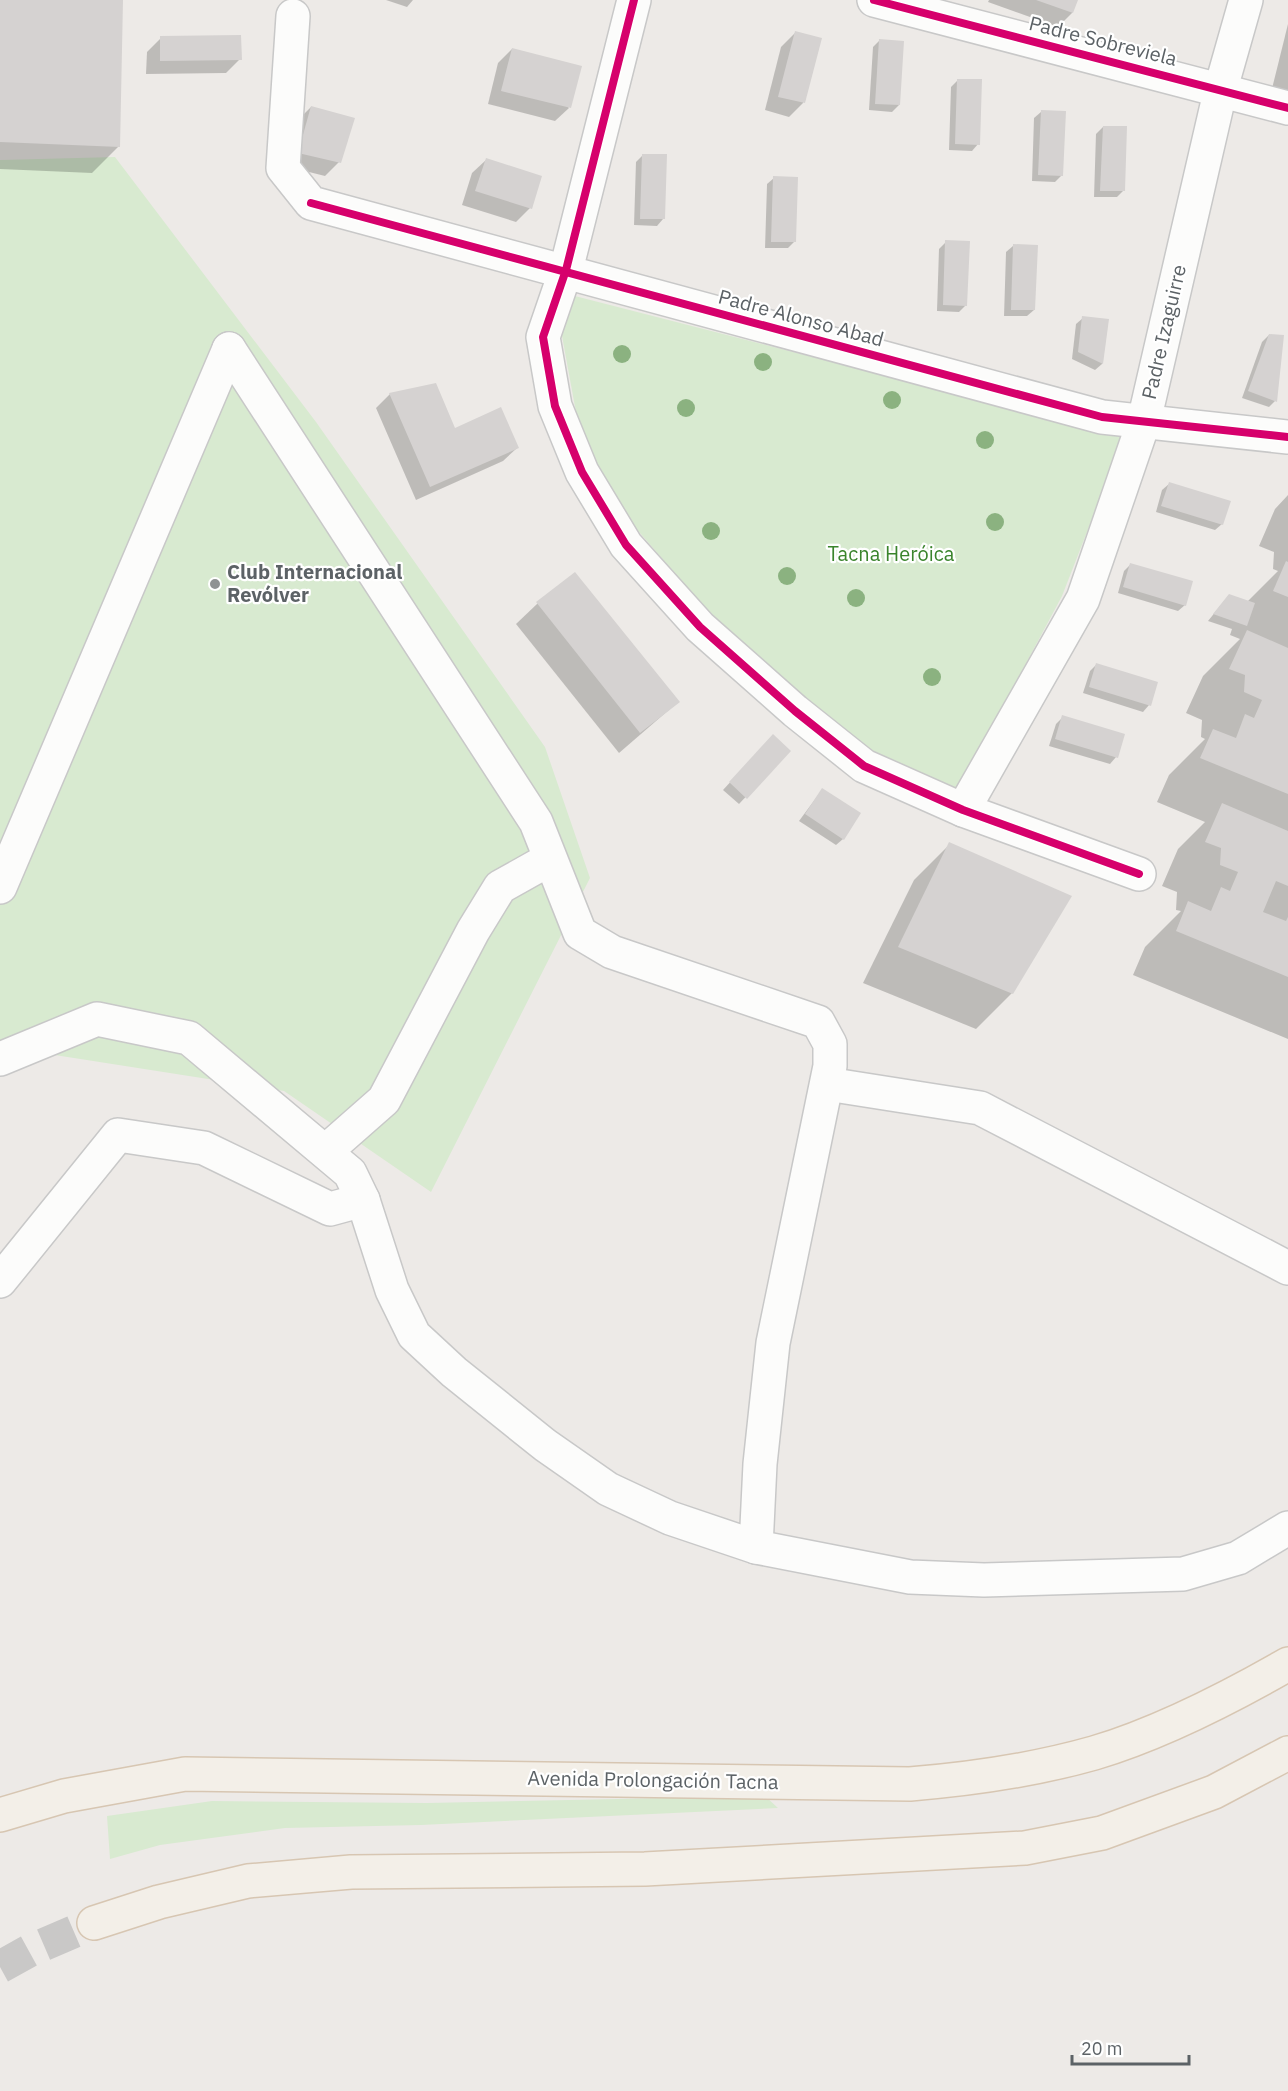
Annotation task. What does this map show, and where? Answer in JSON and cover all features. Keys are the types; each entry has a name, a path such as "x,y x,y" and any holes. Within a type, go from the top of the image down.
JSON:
{"main road":[{"name":"Avenida Prolongación Tacna","path":"0,1815 64,1796 184,1774 910,1784 954,1780 1034,1767 1095,1752 1166,1725 1247,1688 1288,1664"},
{"path":"94,1923 159,1902 248,1881 351,1872 645,1869 1026,1848 1102,1833 1214,1792 1288,1753"}],"street":[{"path":"634,0 566,270 543,337 555,406 582,472 626,545 700,627 795,711 864,766 963,810 1139,874"},
{"name":"Padre Sobreviela","path":"874,0 934,7 1288,108"},
{"name":"Padre Izaguirre","path":"963,810 1083,599 1144,420 1221,88 1246,0"},
{"name":"Padre Alonso Abad","path":"293,16 283,168 311,203 566,270 1102,417 1288,437"},
{"path":"0,887 228,349 536,822 580,933 604,948 818,1022 830,1044 826,1084 773,1342 760,1464 756,1547"},
{"path":"326,1151 384,1100 473,930 500,887 550,859"},
{"path":"0,1059 97,1019 189,1038 350,1173 363,1200 393,1290 414,1335 454,1372 545,1445 608,1489 670,1518 756,1547 910,1578 984,1580 1183,1574 1238,1558 1288,1528"},
{"path":"826,1084 980,1108 1288,1268"},
{"path":"0,1281 118,1135 204,1148 330,1209 363,1200"}],"green space":[{"name":"Club Internacional Revólver","path":"115,157 316,422 545,747 590,878 431,1192 284,1091 42,1053 0,1068 0,160"},
{"name":"Tacna Heróica","path":"567,294 1124,437 1062,596 956,795 869,754 790,693 711,615 633,525 580,434 560,325"},
{"path":"765,1796 778,1808 421,1825 285,1828 160,1845 110,1859 107,1816 212,1801 427,1803"}],"building":[{"path":"0,0 123,0 120,147 0,142"},
{"path":"1036,0 1078,0 1073,13"},
{"path":"795,31 822,38 805,103 778,97"},
{"path":"241,35 242,60 160,61 160,36"},
{"path":"879,39 904,41 900,105 875,104"},
{"path":"512,48 582,66 571,108 501,91"},
{"path":"957,79 982,79 980,145 955,144"},
{"path":"311,106 355,118 341,163 298,153"},
{"path":"1041,110 1066,111 1063,176 1038,175"},
{"path":"1103,126 1127,126 1125,191 1100,191"},
{"path":"642,154 667,154 665,219 640,219"},
{"path":"486,158 542,176 532,209 475,191"},
{"path":"773,176 798,177 796,242 771,242"},
{"path":"945,240 970,241 967,306 943,305"},
{"path":"1013,244 1038,245 1035,310 1011,310"},
{"path":"1082,316 1109,319 1103,364 1078,352"},
{"path":"1269,334 1284,335 1277,402 1248,391"},
{"path":"436,383 455,428 501,407 519,448 430,487 389,393"},
{"path":"1169,482 1231,501 1223,525 1161,506"},
{"path":"1286,561 1288,562 1288,597 1273,591"},
{"path":"1130,563 1193,581 1186,606 1123,587"},
{"path":"575,572 680,702 640,733 536,602"},
{"path":"1229,594 1255,603 1247,626 1213,614"},
{"path":"1247,630 1288,648 1288,794 1200,758 1213,729 1236,738 1245,714 1254,718 1262,700 1244,692 1245,675 1229,669"},
{"path":"1096,663 1158,682 1151,706 1089,687"},
{"path":"1062,715 1125,734 1118,758 1055,739"},
{"path":"773,734 791,751 747,799 729,782"},
{"path":"822,788 861,813 844,840 805,814"},
{"path":"1222,803 1288,831 1288,886 1276,881 1263,912 1286,921 1288,917 1288,977 1176,931 1188,901 1211,911 1221,887 1230,891 1238,872 1220,865 1221,848 1205,842"},
{"path":"949,842 1072,896 1013,994 898,947"}],"tunnel":[{"path":"0,1967 29,1951 94,1923"}],"cycle path":[{"path":"634,0 566,270 543,337 555,406 582,472 626,545 700,627 795,711 864,766 963,810 1139,874"},
{"path":"874,0 1288,108"},
{"path":"311,203 1102,417 1288,437"}],"place":[{"name":"Club Internacional Revólver","path":"215,584"}]}
